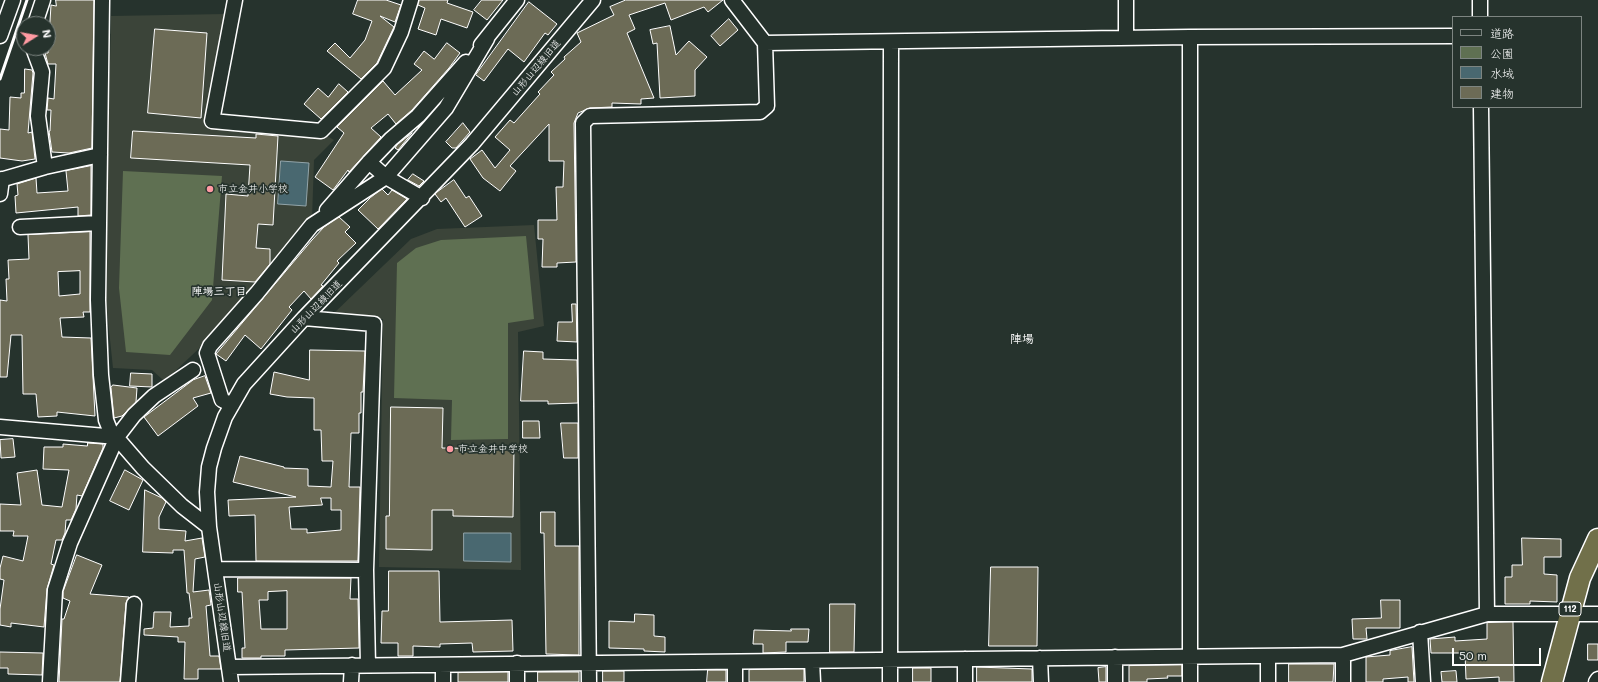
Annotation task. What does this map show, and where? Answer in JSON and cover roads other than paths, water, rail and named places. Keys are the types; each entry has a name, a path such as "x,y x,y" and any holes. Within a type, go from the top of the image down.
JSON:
{"highway":[{"name":"112","path":"1552,682 1569,614 1580,578 1598,539"}],"street":[{"path":"0,36 13,0"},
{"path":"38,16 43,0"},
{"path":"102,0 98,300 101,375 106,420 110,430 154,479 182,506 209,527"},
{"path":"234,0 212,121 321,131 384,68 402,32 411,0"},
{"path":"232,405 222,400 207,353 210,346 257,293 312,225 336,201 391,139 418,116 487,39 517,0"},
{"name":"山形山辺線旧道","path":"231,682 209,527 207,492 209,467 219,432 232,405 244,384 304,318 422,198 472,144 593,0"},
{"path":"589,682 583,123 590,116 760,112 767,106 765,43 732,0"},
{"path":"1126,0 1126,38"},
{"path":"1480,0 1480,16"},
{"path":"765,43 1190,37 1452,36"},
{"path":"1190,37 1190,682"},
{"path":"312,225 386,177 446,108 487,39"},
{"path":"890,682 891,42"},
{"path":"36,56 42,72 38,116 45,167"},
{"path":"1481,108 1487,614"},
{"path":"0,194 1,179 100,154"},
{"path":"369,162 386,177 422,198"},
{"path":"20,227 99,223"},
{"path":"304,318 374,324 366,570 368,665"},
{"path":"50,682 55,590 70,543 117,437 134,415 154,396 193,370"},
{"path":"0,427 117,437"},
{"path":"216,569 366,570"},
{"path":"128,682 134,604"},
{"path":"229,667 1343,655 1487,614 1598,614"},
{"path":"1420,632 1423,682"},
{"path":"1343,655 1343,682"},
{"path":"1268,656 1268,682"},
{"path":"1114,657 1115,682"},
{"path":"1040,658 1041,682"},
{"path":"964,659 965,682"},
{"path":"812,661 812,682"},
{"path":"735,662 735,682"},
{"path":"517,663 517,682"},
{"path":"351,682 352,665"},
{"path":"443,665 443,682"}],"water":[{"path":"281,161 309,163 306,206 278,204"},
{"path":"464,533 511,533 511,562 464,561"}],"railway":[{"path":"0,79 27,0"}],"place":[{"name":"市立金井小学校","path":"210,189"},
{"name":"市立金井中学校","path":"450,449"}],"district":[{"name":"陣場三丁目","path":"219,292"},
{"name":"陣場","path":"1022,339"}]}
